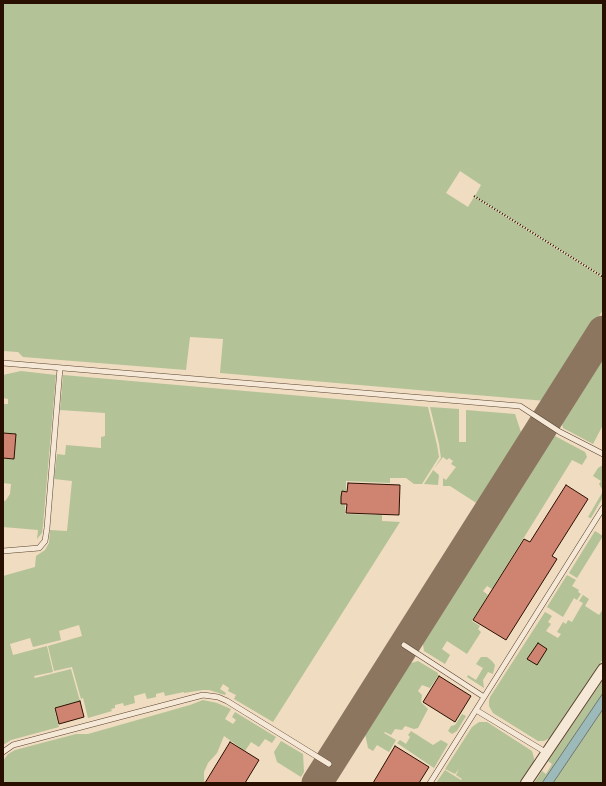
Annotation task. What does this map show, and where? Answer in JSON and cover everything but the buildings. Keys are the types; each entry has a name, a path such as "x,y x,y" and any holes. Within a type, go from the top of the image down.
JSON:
{"street":[{"path":"526,783 603,669"}],"lane":[{"path":"3,363 520,406 560,432 603,454"},
{"path":"3,550 39,548 44,541 47,528 60,368"},
{"path":"430,783 603,508"},
{"path":"404,645 484,697"},
{"path":"3,752 19,743 203,695 227,701 329,764"},
{"path":"476,710 547,753"}],"path":[{"path":"474,196 603,277"}],"green space":[{"path":"3,3 603,3 603,276 475,196 481,185 460,171 446,193 468,207 474,197 603,278 603,310 546,401 220,373 223,339 190,337 186,370 23,357 18,352 3,351"},
{"path":"603,352 603,425 593,444 563,428 561,420"},
{"path":"21,371 56,375 43,525 42,533 37,539 38,530 3,527 3,502 10,494 11,484 3,483 3,458 14,459 16,434 3,433 3,404 8,404 8,399 3,398 3,375"},
{"path":"63,375 428,407 439,457 422,484 414,484 406,478 390,478 390,483 346,481 346,492 341,492 341,505 345,505 345,514 382,515 382,521 400,522 273,722 234,699 236,695 228,691 229,688 223,684 220,689 226,693 225,695 209,690 184,692 165,696 164,692 156,694 156,697 147,699 145,693 134,696 135,703 124,706 123,703 115,705 115,708 111,709 112,711 88,718 83,698 81,699 72,667 54,671 48,646 82,636 79,625 59,631 61,640 33,647 30,638 10,644 13,655 47,646 53,672 34,676 35,678 71,669 80,701 54,708 59,727 11,740 3,745 3,576 35,567 36,556 45,550 49,543 50,530 67,531 72,481 54,479 57,454 65,455 66,445 101,448 101,437 105,436 105,413 60,410"},
{"path":"430,407 459,409 459,442 466,442 466,410 515,414 523,438 481,506 450,486 443,486 443,478 446,480 456,467 451,464 453,461 449,458 447,460 443,457 434,469 441,458"},
{"path":"555,436 585,452 587,457 582,465 572,460 492,589 487,586 483,591 488,595 472,621 480,626 478,629 481,632 467,654 447,641 442,649 450,655 445,664 424,651 422,638 547,440"},
{"path":"603,465 603,497 591,518 588,517 602,493 602,489 599,484 601,481 593,476 598,468"},
{"path":"433,470 439,475 438,485 424,484"},
{"path":"595,531 603,536 577,578 569,573"},
{"path":"567,575 576,580 572,586 579,590 578,592 581,594 577,600 574,598 563,617 547,607"},
{"path":"583,595 589,599 585,606 599,615 603,609 603,659 550,738 544,741 538,741 493,713 489,706 490,697 545,612 552,616 548,622 551,624 546,631 558,638 561,634 557,632 563,622 566,624 568,620 572,622 583,603 579,601"},
{"path":"481,657 487,657 495,665 493,674 488,672 483,680 484,688 467,677 468,675 476,680 483,668 476,664"},
{"path":"418,661 438,673 438,676 430,688 422,685 418,691 422,695 421,702 428,709 418,728 414,729 405,726 402,730 395,729 391,735 385,732 384,733 396,740 389,752 377,745 373,751 368,748 364,729 405,665"},
{"path":"603,680 603,693 542,783 534,783 542,771 546,774 552,764 548,761"},
{"path":"203,700 217,703 231,709 225,719 233,724 236,720 232,717 235,712 276,737 272,743 265,739 259,747 251,742 245,751 224,736 217,753 208,763 204,772 204,781 207,783 3,783 3,761 8,754 15,750 76,734 88,734"},
{"path":"603,709 603,783 553,783"},
{"path":"462,714 466,716 457,731 452,734 448,731 451,726 455,725"},
{"path":"479,722 487,722 532,751 534,762 520,783 436,783 445,770 461,780 462,779 456,775 459,769 455,774 445,769 472,727"},
{"path":"411,731 433,745 441,740 448,744 434,768 397,743 400,740 406,744 410,737 408,735"},
{"path":"281,741 303,754 304,772 301,777 277,762 274,752"}],"water":[{"path":"603,693 603,709 553,783 542,783"}],"taxiway":[{"path":"317,783 603,331"}]}
